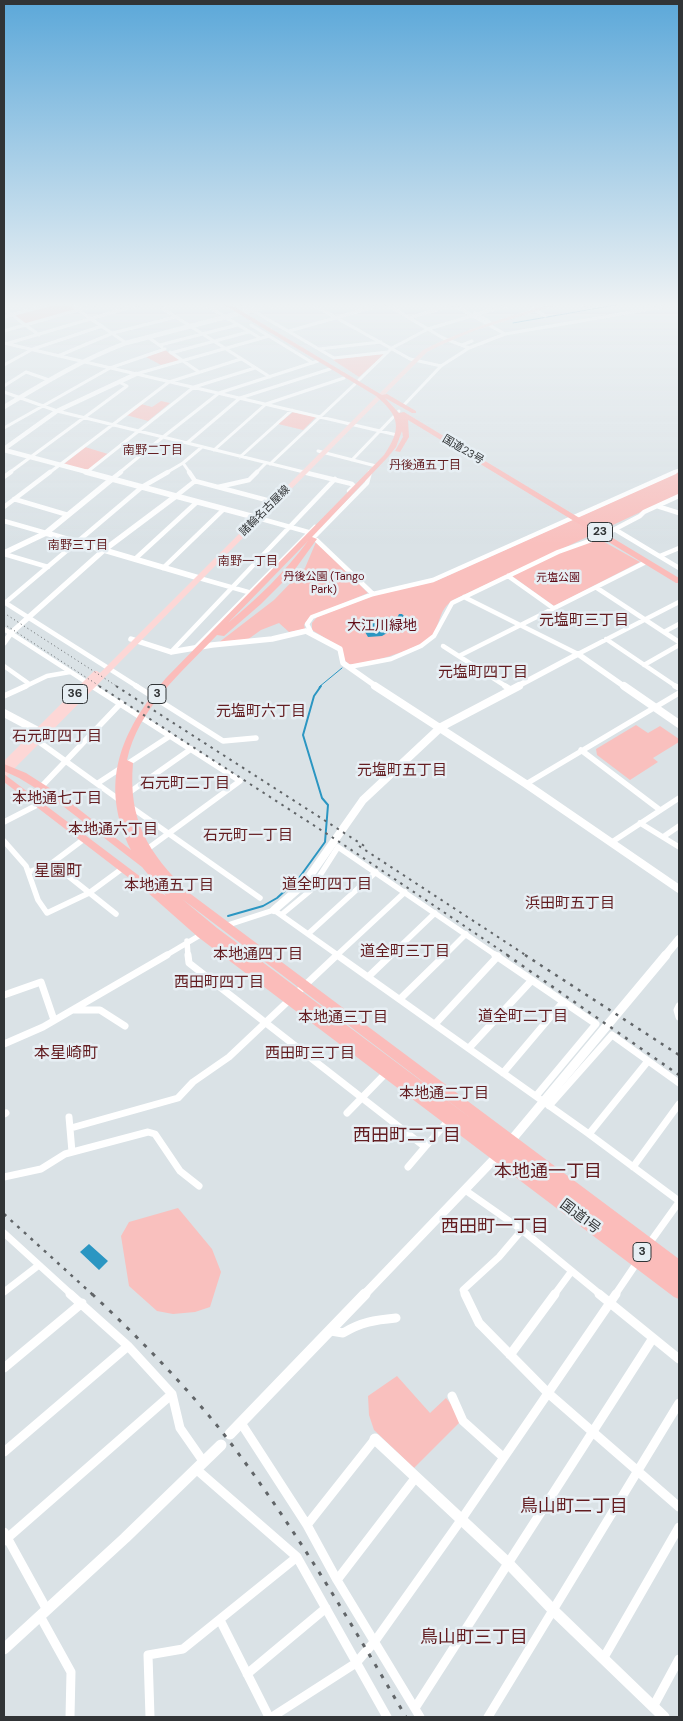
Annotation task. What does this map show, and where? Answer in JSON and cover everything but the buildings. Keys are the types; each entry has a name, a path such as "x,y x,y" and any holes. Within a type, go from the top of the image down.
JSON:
{"highway":[{"name":"3","path":"358,383 381,397 397,414 400,428 398,439 386,456 169,680 141,715 123,754 119,778 121,807 131,840 166,889 207,926 459,1117 679,1279"},
{"name":"国道23号","path":"359,383 679,574"},
{"name":"3","path":"364,383 383,395 398,408 406,424 406,437 398,451 319,531 297,561 278,582 211,643 164,694 146,718 129,756 126,788 128,808 133,824 147,853 184,895 679,1267"},
{"name":"国道23号","path":"401,408 413,419 524,482 679,583"},
{"path":"211,643 360,485 359,483"},
{"name":"国道1号","path":"5,771 41,787 679,1262"},
{"name":"国道1号","path":"5,771 39,804 150,888 178,918 291,1000 679,1292"},
{"path":"291,1000 311,999 570,1192 605,1224"}],"main road":[{"name":"諸輪名古屋線","path":"5,771 390,383"},
{"name":"諸輪名古屋線","path":"35,739 38,731 90,684"}],"street":[{"path":"4,407 43,383"},
{"path":"4,428 83,383"},
{"path":"4,449 57,411 116,383"},
{"path":"4,477 127,386 122,383"},
{"path":"4,507 167,383"},
{"path":"174,383 397,435"},
{"path":"87,472 194,388 209,383"},
{"path":"4,554 46,533 219,393 250,383"},
{"path":"187,443 240,398 286,383"},
{"path":"214,450 266,404 328,383"},
{"path":"217,488 249,480 356,383"},
{"path":"352,460 425,383"},
{"path":"4,392 21,396 57,411 111,425 268,464 359,483 392,448 397,435 413,419"},
{"path":"240,457 292,410"},
{"path":"202,447 183,463 142,487 4,603 223,741 256,738"},
{"path":"4,449 308,532 373,594"},
{"path":"321,452 376,466"},
{"path":"183,463 195,481 272,501"},
{"path":"196,647 354,486 303,470"},
{"path":"311,632 307,624 312,617 373,594 433,580 679,470"},
{"path":"314,537 367,483 370,472"},
{"path":"171,652 334,479"},
{"path":"4,643 11,633 104,550 195,481"},
{"path":"349,667 391,658 431,640 448,606 558,552 616,530 657,506 679,496"},
{"path":"14,499 68,515"},
{"path":"135,559 197,502"},
{"path":"657,506 679,513"},
{"path":"163,568 224,509"},
{"path":"4,521 248,592"},
{"path":"616,530 679,568"},
{"path":"600,537 679,583"},
{"path":"660,556 679,548"},
{"path":"672,551 679,555"},
{"path":"4,554 48,567"},
{"path":"459,656 644,563"},
{"path":"508,576 553,608"},
{"path":"597,588 679,644 644,664"},
{"path":"464,597 578,654 679,724"},
{"path":"278,912 308,879 363,800 441,727 679,602"},
{"path":"664,632 679,624"},
{"path":"4,629 240,781 135,858"},
{"path":"134,640 171,652 196,647 272,639 300,631 311,632 340,649 341,658 349,667 526,784 679,889"},
{"path":"606,639 679,688"},
{"path":"443,646 512,690"},
{"path":"4,666 28,683"},
{"path":"4,696 28,683 47,676 70,672"},
{"path":"526,784 655,707 678,697"},
{"path":"41,787 120,703"},
{"path":"4,714 38,731"},
{"path":"98,783 170,736"},
{"path":"35,739 260,898"},
{"path":"120,800 191,749"},
{"path":"581,750 660,810"},
{"path":"612,842 679,798"},
{"path":"4,822 39,804"},
{"path":"640,823 679,847"},
{"path":"663,837 679,826"},
{"path":"29,872 52,862 84,839"},
{"path":"4,841 29,872 38,900 47,913 89,893 123,868"},
{"path":"231,929 278,912 310,891 338,846 597,1024 679,1083"},
{"path":"52,862 116,914"},
{"path":"308,934 376,872"},
{"path":"71,1128 178,1098 193,1082 229,1057 405,892"},
{"path":"278,912 503,1072 679,1201 651,1241"},
{"path":"368,977 435,913"},
{"path":"4,1044 72,1010 187,941 202,934"},
{"path":"400,1000 466,934"},
{"path":"230,1434 514,1138 638,986 679,939"},
{"path":"187,941 189,964 425,1147"},
{"path":"435,1024 498,956"},
{"path":"469,1048 532,980"},
{"path":"4,995 41,982 54,1020"},
{"path":"503,1072 564,1002"},
{"path":"679,1006 676,1010 679,1017"},
{"path":"72,1010 100,1010 125,1026"},
{"path":"543,1101 597,1024"},
{"path":"543,1101 612,1035"},
{"path":"589,1134 648,1061"},
{"path":"347,1113 386,1073"},
{"path":"634,1167 679,1104"},
{"path":"69,1117 72,1152"},
{"path":"408,1168 449,1120"},
{"path":"4,1177 41,1169 72,1152 148,1132 155,1134 162,1147 190,1183 198,1186"},
{"path":"465,1190 522,1230 679,1359"},
{"path":"522,1230 500,1256 463,1290 479,1323 548,1393 679,1506"},
{"path":"4,1233 128,1346 172,1394 180,1428 200,1465 297,1557 387,1717"},
{"path":"220,1620 271,1717 356,1663 375,1641 461,1520 502,1457 638,1261"},
{"path":"4,1292 39,1265"},
{"path":"510,1355 572,1272"},
{"path":"4,1368 82,1303"},
{"path":"330,1331 343,1333 358,1324 371,1320 396,1318"},
{"path":"414,1708 653,1338"},
{"path":"4,1452 128,1346"},
{"path":"70,1717 70,1672 5,1537 172,1394"},
{"path":"452,1396 463,1421 502,1457"},
{"path":"488,1717 679,1403"},
{"path":"241,1423 306,1525 420,1717"},
{"path":"306,1525 375,1438 508,1563 553,1610 664,1717"},
{"path":"4,1649 125,1538 221,1444"},
{"path":"337,1580 416,1477"},
{"path":"603,1659 679,1528"},
{"path":"150,1717 148,1656 183,1649 297,1557"},
{"path":"247,1674 326,1608"},
{"path":"653,1707 679,1659"}],"green space":[{"path":"161,401 170,403 148,421 126,415 141,404 152,407"},
{"path":"293,412 316,417 303,430 278,424"},
{"path":"85,447 108,454 88,471 64,464"},
{"name":"大江川緑地","path":"679,472 679,494 453,600 442,613 432,636 417,646 379,659 349,664 343,659 342,648 312,630 312,623 317,617 378,594 436,581"},
{"name":"元塩公園","path":"599,539 640,562 554,606 512,576 560,552"},
{"name":"丹後公園 (Tango Park)","path":"316,542 368,593 310,617 304,625 305,629 289,632 279,623 261,630 247,640 218,643 274,600 305,568"},
{"path":"636,725 648,733 660,726 679,739 679,742 653,758 658,762 630,780 597,755 596,749"},
{"path":"178,1208 212,1249 221,1272 210,1307 195,1312 173,1314 157,1311 129,1286 121,1236 129,1222"},
{"path":"397,1376 430,1413 446,1398 463,1419 414,1468 374,1430 369,1415 368,1396"}],"water":[{"path":"399,614 402,614 407,619 407,623 389,625 385,628 387,633 382,636 368,637 365,632 373,622 391,621 397,618"},
{"path":"89,1244 108,1261 99,1270 80,1252"}],"waterway":[{"path":"319,687 342,668"},
{"path":"228,916 263,906 277,898 299,878 325,842 328,805 322,798 303,735 314,696 321,686"}],"railway":[{"path":"4,613 118,687"},
{"path":"4,624 101,687"},
{"path":"99,686 341,843 509,956"},
{"path":"116,686 366,847"},
{"path":"359,846 527,956"},
{"path":"507,955 679,1075"},
{"path":"525,955 679,1055"},
{"path":"4,1214 93,1295"},
{"path":"92,1294 174,1376 219,1428 245,1462 294,1533 406,1717"}],"district":[{"name":"南野二丁目","path":"153,451"},
{"name":"丹後通五丁目","path":"425,466"},
{"name":"南野三丁目","path":"78,546"},
{"name":"南野一丁目","path":"248,562"},
{"name":"元塩町三丁目","path":"584,621"},
{"name":"元塩町四丁目","path":"483,673"},
{"name":"元塩町六丁目","path":"261,712"},
{"name":"石元町四丁目","path":"57,737"},
{"name":"元塩町五丁目","path":"402,771"},
{"name":"石元町二丁目","path":"185,784"},
{"name":"本地通七丁目","path":"57,799"},
{"name":"本地通六丁目","path":"113,830"},
{"name":"石元町一丁目","path":"248,836"},
{"name":"星園町","path":"58,872"},
{"name":"道全町四丁目","path":"327,885"},
{"name":"本地通五丁目","path":"169,886"},
{"name":"浜田町五丁目","path":"570,904"},
{"name":"道全町三丁目","path":"405,952"},
{"name":"本地通四丁目","path":"258,955"},
{"name":"西田町四丁目","path":"219,983"},
{"name":"道全町二丁目","path":"523,1017"},
{"name":"本地通三丁目","path":"343,1018"},
{"name":"本星崎町","path":"66,1054"},
{"name":"西田町三丁目","path":"310,1054"},
{"name":"本地通二丁目","path":"444,1094"},
{"name":"西田町二丁目","path":"407,1136"},
{"name":"本地通一丁目","path":"548,1172"},
{"name":"西田町一丁目","path":"495,1227"},
{"name":"鳥山町二丁目","path":"574,1507"},
{"name":"鳥山町三丁目","path":"474,1638"}]}
